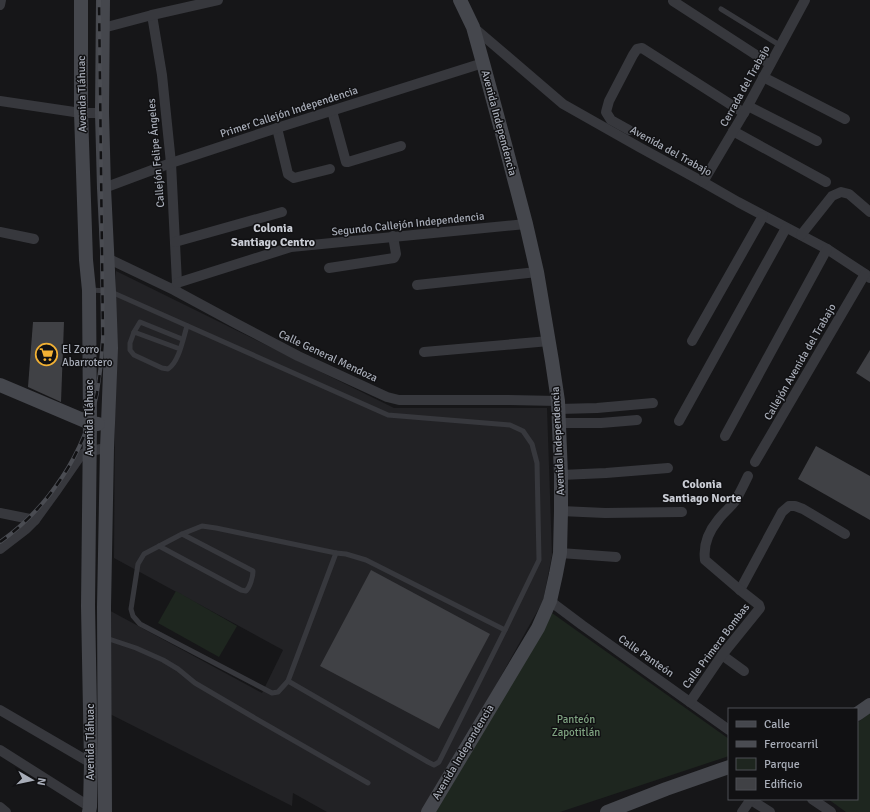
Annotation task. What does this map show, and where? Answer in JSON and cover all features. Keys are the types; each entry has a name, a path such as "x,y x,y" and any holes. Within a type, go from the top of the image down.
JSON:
{"main road":[{"name":"Avenida Tláhuac","path":"81,0 81,113 86,260 89,290 90,424 88,606 91,763 90,809"},
{"name":"Avenida Tláhuac","path":"103,0 102,113 111,348 107,448 104,607 105,812"},
{"name":"Avenida Independencia","path":"428,812 534,635 550,601 560,553 561,475 558,411 549,341 537,272 526,224 483,63 473,28 460,0"},
{"path":"0,385 90,424 108,424"},
{"path":"88,606 104,607"},
{"path":"858,713 870,705"},
{"path":"608,812 666,789 728,767"}],"street":[{"path":"0,5 1,0"},
{"path":"103,28 218,0"},
{"name":"Cerrada del Trabajo","path":"703,182 746,109 805,0"},
{"path":"673,1 770,64"},
{"name":"Callejón Felipe Ángeles","path":"152,15 162,75 171,163 176,286"},
{"name":"Avenida del Trabajo","path":"473,28 563,104 763,216 827,249 868,276"},
{"path":"629,130 611,120 606,112 609,100 633,55 637,49 642,48 746,109 817,141"},
{"name":"Primer Callejón Independencia","path":"104,188 171,163 277,128 483,63"},
{"path":"763,77 845,119"},
{"path":"0,101 81,113 102,113"},
{"path":"332,111 346,162 401,146"},
{"path":"277,128 288,174 291,177 294,178 330,169"},
{"path":"733,131 826,182"},
{"path":"801,236 832,196 841,192 849,194 870,212"},
{"path":"175,242 282,212"},
{"path":"692,341 763,216"},
{"name":"Segundo Callejón Independencia","path":"176,286 291,247 526,224"},
{"path":"679,421 786,228"},
{"path":"0,232 34,239"},
{"path":"328,268 394,258 396,254 393,236"},
{"path":"725,436 827,249"},
{"name":"Calle General Mendoza","path":"107,258 176,286 237,324 298,356 387,397 398,400 509,400 558,411"},
{"path":"417,285 537,272"},
{"name":"Callejón Avenida del Trabajo","path":"755,462 868,276"},
{"path":"424,352 549,341"},
{"path":"558,411 653,403"},
{"path":"558,411 601,422 637,420"},
{"path":"0,549 35,520 81,455 89,451 107,448"},
{"path":"561,475 668,468"},
{"name":"Calle Primera Bombas","path":"690,702 722,655 760,608 759,605 705,560 704,552 710,533 718,520 734,501 748,476"},
{"path":"740,590 782,512 789,506 795,506 803,509 844,534"},
{"path":"561,511 605,513 682,512"},
{"path":"0,513 35,520"},
{"path":"560,553 616,557"},
{"name":"Calle Panteón","path":"550,601 728,729"},
{"path":"722,655 744,671"},
{"path":"0,710 91,763"},
{"path":"0,750 90,809"},
{"path":"742,812 750,800"},
{"path":"752,800 770,812"},
{"path":"813,800 831,812"},
{"path":"0,807 6,812"}],"lane":[{"path":"721,9 781,46"},
{"path":"89,290 109,291 388,415 510,425 523,431 532,444 537,463 539,560 439,762 434,765 288,681"},
{"path":"182,339 140,322 130,343 130,350 134,355 162,368 168,369 176,360 187,326"},
{"path":"134,332 180,349"},
{"path":"336,553 288,681 278,692 272,693 140,624 133,616 131,609 138,564 144,554 182,534 202,526 346,554 366,560 505,630"},
{"path":"159,546 241,590 248,590 253,571 182,534"},
{"path":"105,638 136,648 163,660 178,669 195,683 368,783"}],"shaded area":[{"path":"116,271 394,408 547,408 552,555 543,601 425,812 327,812 293,793 292,806 102,710 105,608 262,693 283,650 114,558"}],"green space":[{"path":"176,591 237,626 219,657 158,623"},
{"name":"Panteón Zapotitlán","path":"552,613 728,738 728,756 560,812 436,812"},
{"path":"870,713 870,812 846,812 829,800 858,800 858,722"}],"building":[{"name":"El Zorro Abarrotero","path":"33,322 64,322 61,402 28,387"},
{"path":"870,350 870,382 856,373"},
{"path":"816,446 870,476 870,520 798,479"},
{"path":"371,570 490,634 439,729 320,666"}],"railway":[{"path":"0,542 18,528 34,512 62,477 84,437 97,393 103,338 99,0"}],"place":[{"name":"El Zorro Abarrotero","path":"47,355"}],"district":[{"name":"Colonia Santiago Centro","path":"273,235"},
{"name":"Colonia Santiago Norte","path":"702,491"}]}
